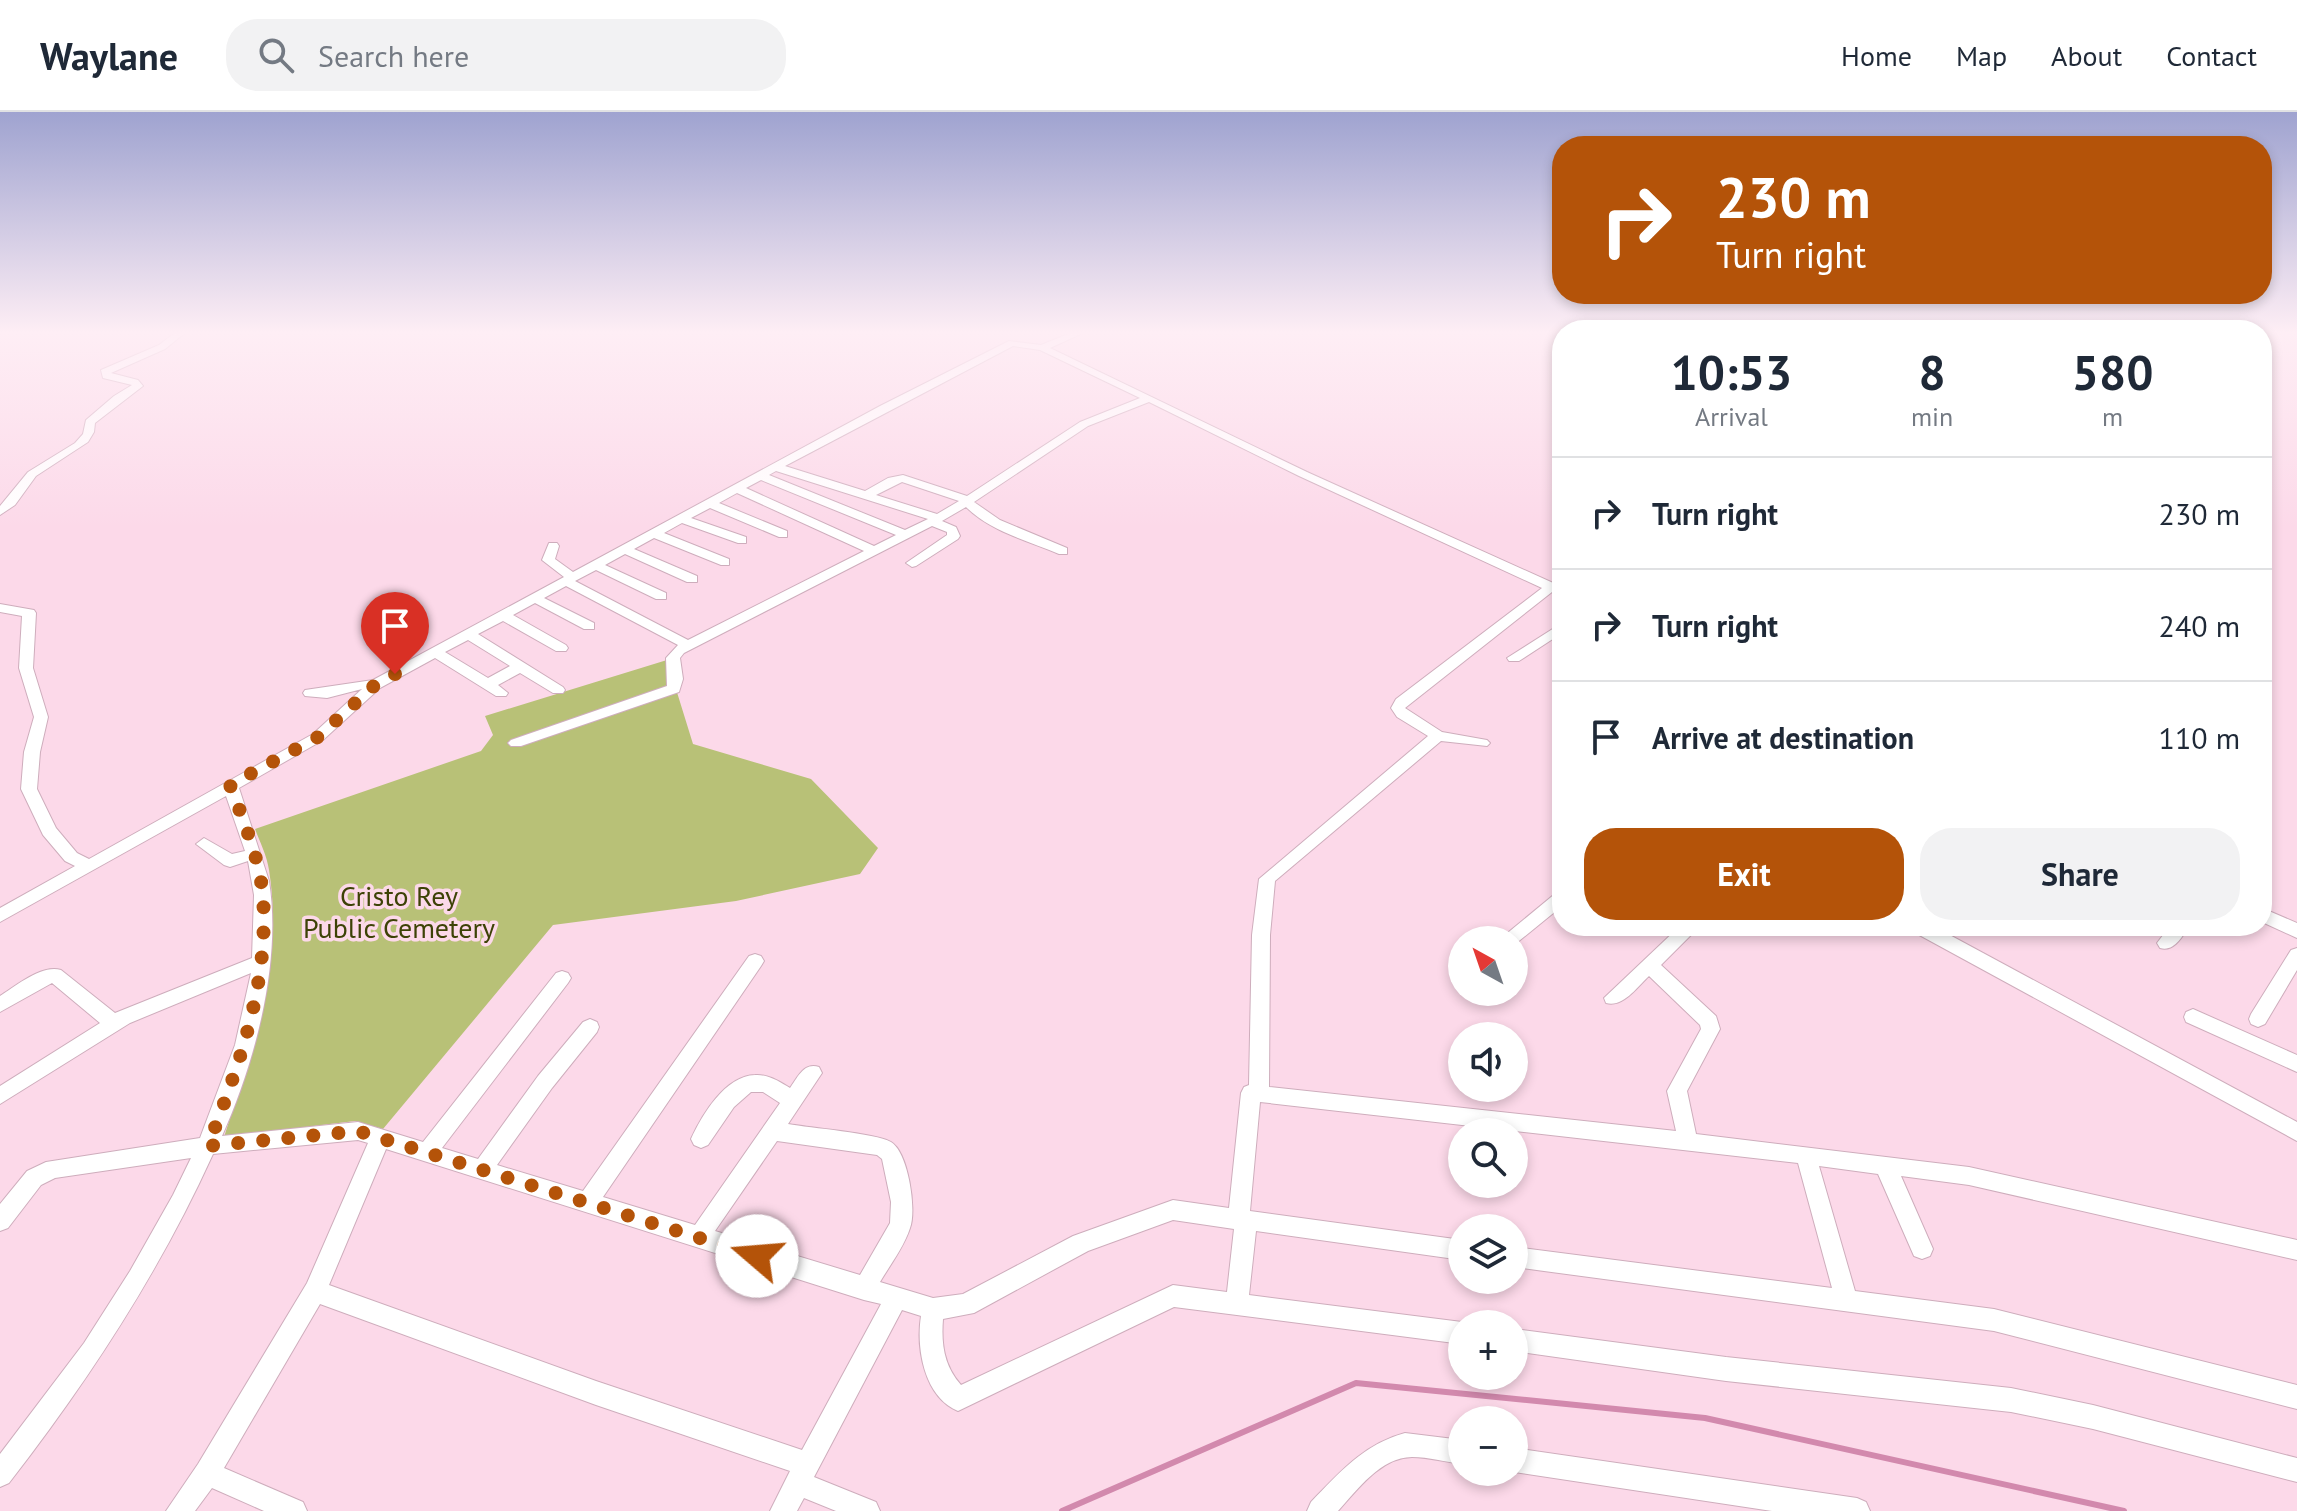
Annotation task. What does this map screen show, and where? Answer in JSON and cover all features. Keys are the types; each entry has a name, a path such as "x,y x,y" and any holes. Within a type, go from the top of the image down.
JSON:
{"street":[{"path":"0,511 15,502 22,485 33,472 83,440 90,432 90,422 119,397"},
{"path":"0,916 318,737 375,685 905,397"},
{"path":"516,743 674,689 674,654 688,645 821,580 935,519 1084,424 1150,398 1303,474 1552,588"},
{"path":"775,467 935,519 952,530 954,536 912,563"},
{"path":"759,475 904,534"},
{"path":"865,496 899,478 967,500 968,504 993,520 1063,551"},
{"path":"736,488 872,550"},
{"path":"709,503 783,534"},
{"path":"680,518 742,540"},
{"path":"653,533 725,562"},
{"path":"553,546 548,560 569,579 688,645"},
{"path":"623,549 692,579"},
{"path":"595,565 661,596"},
{"path":"1482,743 1438,736 1402,714 1398,708 1401,702 1552,594"},
{"path":"534,598 589,626"},
{"path":"0,608 29,613 26,668 41,717 30,769 31,799 42,821 62,848 71,857 89,866"},
{"path":"503,615 561,648"},
{"path":"1514,658 1552,633"},
{"path":"468,634 558,690"},
{"path":"435,652 501,693"},
{"path":"488,684 520,667"},
{"path":"310,693 331,693 361,683 375,685"},
{"path":"1259,1094 1261,935 1267,879 1438,736"},
{"path":"4,1463 98,1340 145,1265 208,1146 242,1058 255,1007 263,894 230,785"},
{"path":"204,844 227,861 234,862 253,854"},
{"path":"1526,926 1552,905"},
{"path":"2272,919 2297,931"},
{"path":"1613,998 1680,936"},
{"path":"1936,936 2297,1132"},
{"path":"2166,943 2172,936"},
{"path":"2258,1019 2297,955"},
{"path":"587,1202 755,961"},
{"path":"0,1096 114,1023 260,962"},
{"path":"1649,965 1709,1021 1711,1029 1677,1091 1688,1142"},
{"path":"0,1005 55,975 114,1023"},
{"path":"428,1151 562,978"},
{"path":"2193,1017 2297,1064"},
{"path":"483,1168 545,1082 590,1027"},
{"path":"699,1237 812,1073"},
{"path":"701,1139 733,1094 743,1086 751,1083 767,1085 794,1101"},
{"path":"1237,1302 1248,1096 1251,1093 1969,1176 2297,1250"},
{"path":"0,1221 34,1178 44,1171 208,1146 358,1131 933,1309 966,1305 1081,1243 1160,1213 1191,1211 1448,1248"},
{"path":"772,1131 882,1147 893,1158 902,1202 901,1225 864,1289"},
{"path":"179,1511 207,1473 315,1291 381,1137"},
{"path":"1806,1155 1847,1301"},
{"path":"1885,1165 1922,1249"},
{"path":"1528,1259 1994,1320 2297,1397"},
{"path":"315,1291 596,1393 803,1474 867,1511"},
{"path":"933,1309 928,1337 932,1356 941,1376 958,1399 1167,1297 1182,1295 1448,1331"},
{"path":"783,1511 896,1298"},
{"path":"1528,1342 1726,1369 2011,1400 2093,1417 2297,1470"},
{"path":"1320,1511 1368,1464 1390,1449 1408,1445 1448,1450"},
{"path":"1528,1462 1857,1511"},
{"path":"207,1473 294,1511"}],"green space":[{"name":"Cristo Rey Public Cemetery","path":"667,660 693,744 811,779 878,848 860,874 736,901 553,925 383,1129 355,1121 224,1137 263,1006 269,972 273,904 269,870 255,829 481,751 493,735 485,716"}],"waterway":[{"path":"1062,1511 1356,1383 1705,1418 2124,1511"}],"route":[{"path":"395,674 375,685 318,737 230,785 263,894 263,938 255,1007 242,1058 208,1146 358,1131 757,1256"}]}
